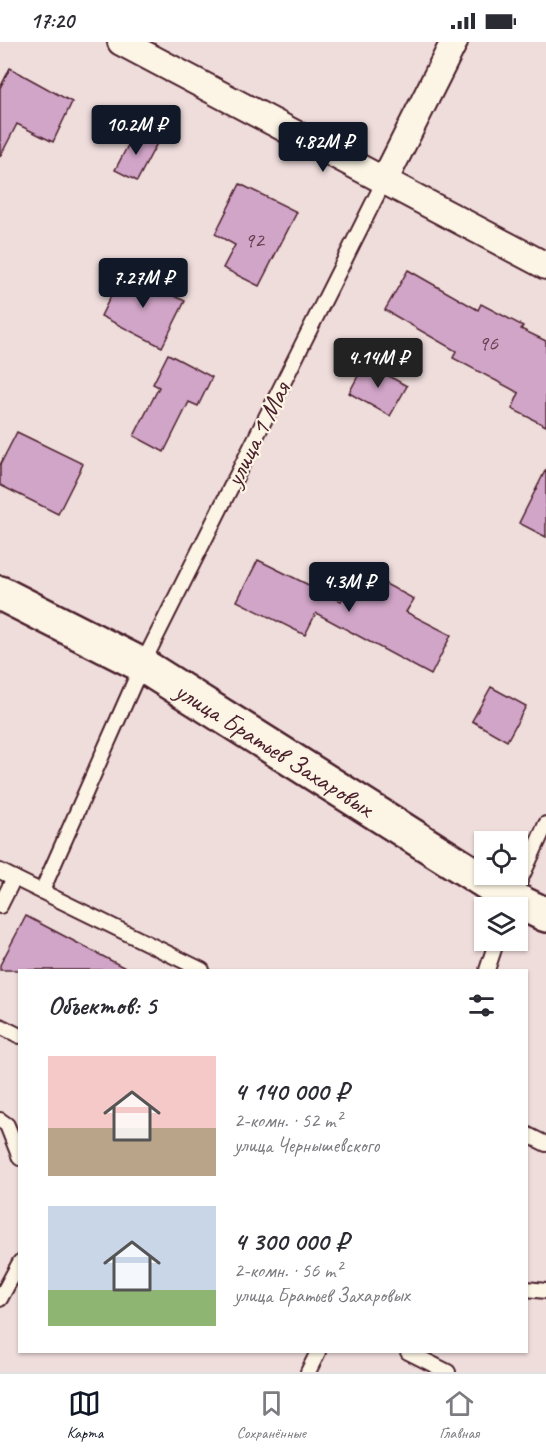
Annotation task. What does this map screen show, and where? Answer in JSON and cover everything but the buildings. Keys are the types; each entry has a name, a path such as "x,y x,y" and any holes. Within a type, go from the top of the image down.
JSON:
{"main road":[{"name":"улица Братьев Захаровых","path":"0,593 142,665 501,897"},
{"name":"улица Братьев Захаровых","path":"528,909 546,915"}],"street":[{"path":"121,42 546,266"},
{"name":"улица 1 Мая","path":"384,181 454,42"}],"lane":[{"name":"улица 1 Мая","path":"42,891 142,665 384,181"},
{"path":"513,897 546,824"},
{"path":"0,870 200,969"},
{"path":"0,906 14,878"},
{"path":"487,969 493,951"},
{"path":"0,1026 18,1035"},
{"path":"0,1120 7,1125 18,1153"},
{"path":"528,1135 546,1144"},
{"path":"0,1299 18,1266"},
{"path":"528,1289 546,1291"},
{"path":"308,1372 318,1353"},
{"path":"416,1353 448,1372"}]}
